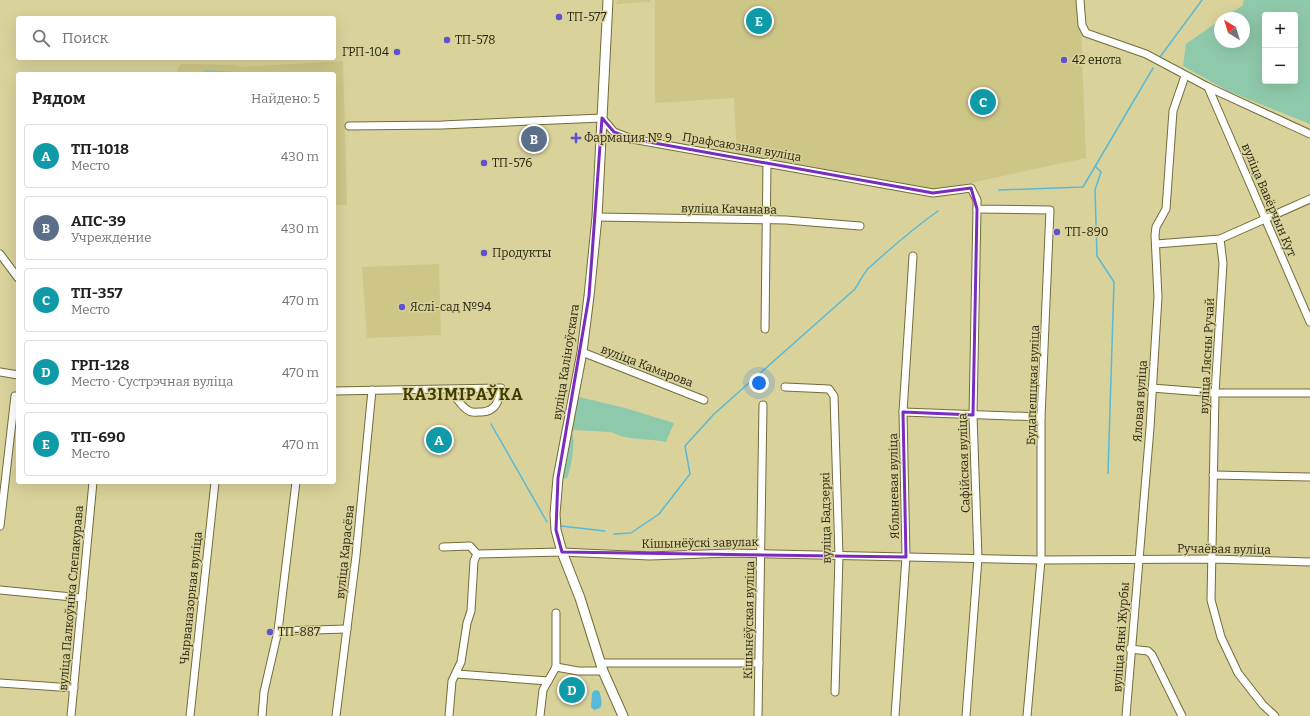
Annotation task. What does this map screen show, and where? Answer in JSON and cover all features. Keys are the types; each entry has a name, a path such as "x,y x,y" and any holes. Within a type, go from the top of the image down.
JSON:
{"main road":[{"name":"вуліца Каліноўскага","path":"608,0 597,216 582,352 558,478 556,530 562,552 603,667 623,716"}],"street":[{"path":"1080,0 1082,25 1086,33 1146,54 1208,88 1310,134"},
{"name":"Яловая вуліца","path":"1138,560 1158,297 1156,227 1166,209 1173,111 1185,76"},
{"name":"вуліца Вавёрчын Кут","path":"1208,88 1310,322"},
{"path":"349,126 442,125 602,118"},
{"name":"Прафсаюзная вуліца","path":"602,118 614,132 632,139 767,162 933,193 971,188 977,200 977,209"},
{"path":"765,329 767,162"},
{"path":"1156,244 1220,239 1310,199"},
{"name":"Будапешцкая вуліца","path":"977,209 1050,210 1041,417 1041,560 1027,716"},
{"name":"Сафійская вуліца","path":"966,716 978,558 973,415 977,209"},
{"name":"вуліца Качанава","path":"597,216 767,220 860,226"},
{"name":"вуліца Лясны Ручай","path":"1220,239 1223,263 1215,393 1212,600 1221,637 1238,673 1263,705 1276,716"},
{"path":"0,254 16,275"},
{"name":"Яблыневая вуліца","path":"895,716 906,557 903,412 913,256"},
{"name":"вуліца Камарова","path":"582,352 704,400"},
{"path":"0,372 16,375"},
{"path":"336,390 501,388 500,396 494,410 490,412 469,411 450,389"},
{"name":"вуліца Бадзеркі","path":"785,388 829,389 834,393 838,556 835,692"},
{"path":"1152,388 1215,393 1310,393"},
{"name":"вуліца Карасёва","path":"336,716 347,629 372,390"},
{"path":"0,526 14,396"},
{"name":"Кішынёўская вуліца","path":"758,716 763,405"},
{"path":"903,412 1041,417"},
{"path":"1213,475 1310,477"},
{"name":"вуліца Палкоўніка Слепакурава","path":"71,716 93,484"},
{"name":"Чырваназорная вуліца","path":"190,716 215,484"},
{"path":"262,716 264,692 278,631 296,484"},
{"path":"443,547 470,546 477,554 474,561 471,611 467,623 462,662 452,681 449,716"},
{"name":"Кішынёўскі завулак","path":"477,554 562,552 650,556 698,553 838,556"},
{"path":"838,556 1041,560"},
{"name":"Ручаёвая вуліца","path":"1041,560 1212,559 1310,562"},
{"name":"вуліца Янкі Журбы","path":"1126,716 1138,560"},
{"path":"0,590 82,598"},
{"path":"540,716 543,690 556,667 556,613"},
{"path":"278,631 347,629"},
{"path":"1130,649 1148,651 1152,656 1182,716"},
{"path":"556,667 578,671 603,667 759,663"},
{"path":"457,674 548,681"},
{"path":"0,683 74,688"}],"highlighted area":[{"path":"602,118 614,132 632,139 933,193 971,188 977,209 973,415 903,412 906,557 562,552 556,530 558,478 589,296"}],"shaded area":[{"path":"617,0 650,0 650,2 616,4"},
{"path":"655,0 1080,0 1086,158 928,192 737,156 734,98 655,103"},
{"path":"343,61 347,205 336,205 336,72 177,72 177,69 181,64 234,65 241,67"},
{"name":"Яслі-сад №94","path":"439,264 441,335 367,338 362,267"}],"green space":[{"path":"1244,0 1310,0 1310,124 1228,91 1183,66 1186,44 1214,24 1214,48 1250,48 1250,12 1232,12 1242,6"},
{"path":"205,70 235,72 202,72"},
{"path":"575,396 625,408 674,423 666,442 620,436 611,432 574,430 572,433 573,449 570,469 567,478 562,479"}],"water":[{"path":"595,690 599,691 602,702 600,708 594,710 591,707 592,693"}],"waterway":[{"path":"1160,57 1202,0"},
{"path":"999,190 1083,187 1153,68"},
{"path":"1095,166 1101,172 1095,190 1097,256 1114,282 1108,473"},
{"path":"614,534 631,533 659,514 690,474 685,446 714,414 855,289 869,268 903,238 938,211"},
{"path":"491,424 547,522"},
{"path":"561,526 605,531"}],"place":[{"name":"ТП-577","path":"559,17"},
{"name":"ТП-690","path":"759,21"},
{"name":"ТП-578","path":"447,40"},
{"name":"ГРП-104","path":"397,52"},
{"name":"42 енота","path":"1064,60"},
{"name":"ТП-357","path":"983,102"},
{"name":"Фармация № 9","path":"576,138"},
{"name":"АПС-39","path":"534,139"},
{"name":"ТП-576","path":"484,163"},
{"name":"ТП-890","path":"1057,232"},
{"name":"Продукты","path":"484,253"},
{"name":"Яслі-сад №94","path":"402,307"},
{"name":"ТП-1018","path":"439,440"},
{"name":"ТП-887","path":"270,632"},
{"name":"ГРП-128","path":"572,690"}],"district":[{"name":"КАЗІМІРАЎКА","path":"463,394"}]}
